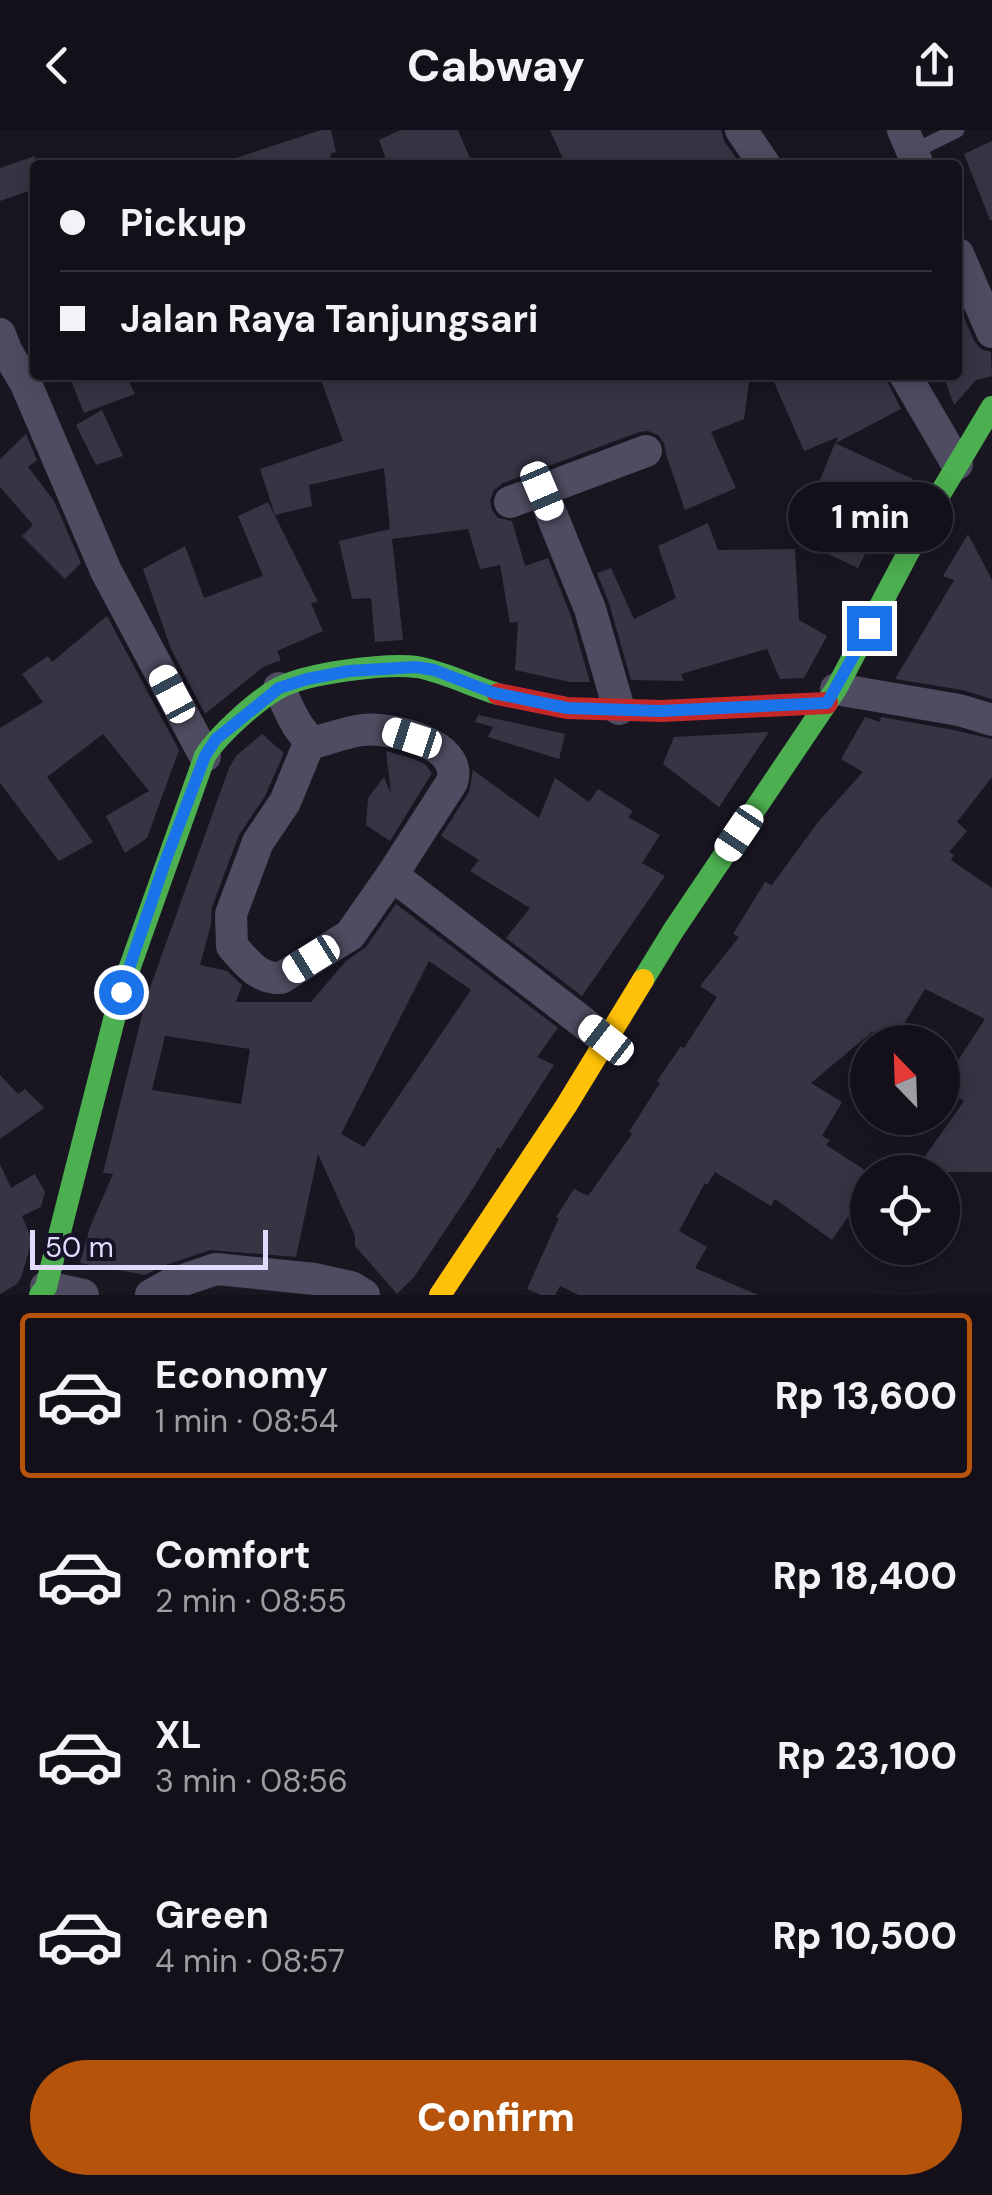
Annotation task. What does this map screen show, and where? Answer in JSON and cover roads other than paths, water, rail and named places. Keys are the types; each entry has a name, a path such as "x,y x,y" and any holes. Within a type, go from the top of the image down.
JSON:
{"main road":[{"path":"440,1295 566,1106 673,931 832,696 957,464 992,407"},
{"path":"43,1291 63,1228 121,992 205,756 216,739 279,688 349,671 416,667 494,693 567,708 660,711 832,696"}],"street":[{"path":"741,130 761,160"},
{"path":"962,263 992,332"},
{"path":"2,345 26,384 106,571 205,756"},
{"path":"908,380 957,464"},
{"path":"510,502 646,451"},
{"path":"542,491 590,609 619,709"},
{"path":"279,688 310,741 361,730 388,730 426,742 449,756 454,764 452,782 350,935 281,978 268,978 253,970 232,946 231,914 258,842 284,802 310,741"},
{"path":"832,696 959,710 992,720"},
{"path":"392,875 606,1040"},
{"path":"152,1295 216,1269 315,1279 364,1295"},
{"path":"43,1291 83,1295"}],"lane":[{"path":"911,149 957,130"}]}
